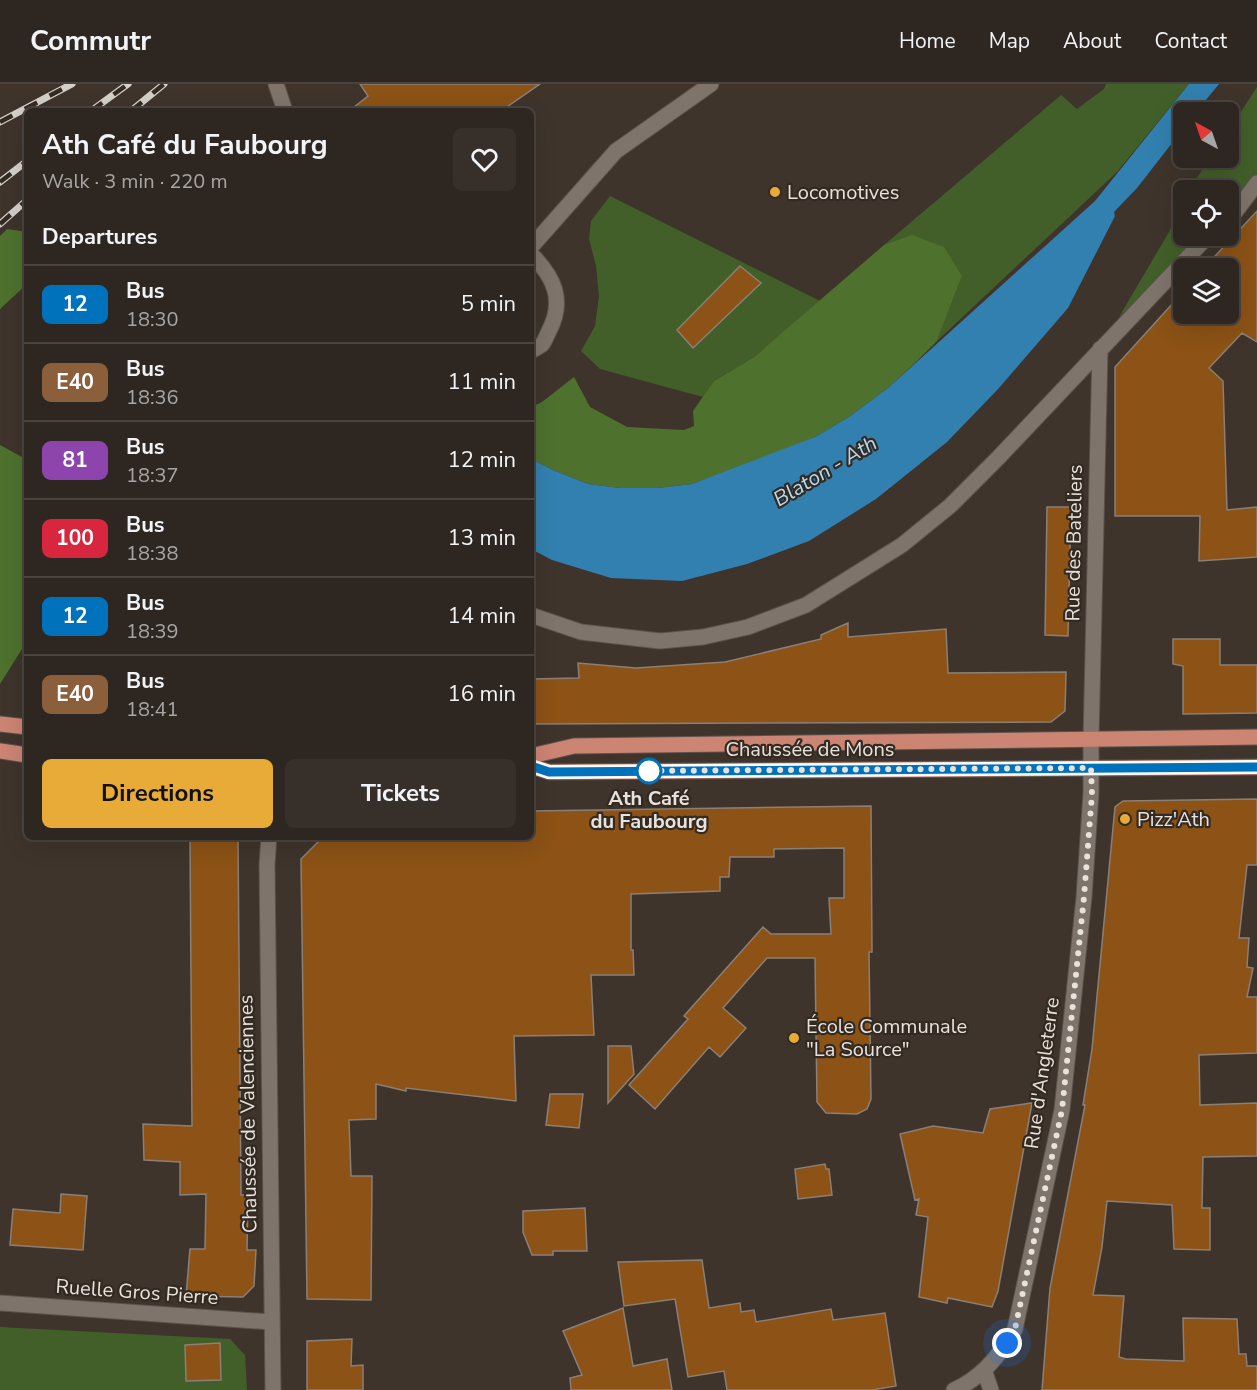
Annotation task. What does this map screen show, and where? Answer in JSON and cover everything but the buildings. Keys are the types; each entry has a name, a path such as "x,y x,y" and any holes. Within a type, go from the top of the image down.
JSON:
{"main road":[{"path":"0,724 24,727"},
{"name":"Chaussée de Mons","path":"534,755 574,746 1257,737"},
{"path":"0,751 24,755"},
{"name":"Chaussée de Mons","path":"534,767 549,772 1257,767"}],"street":[{"path":"276,84 284,108"},
{"path":"534,244 616,151 711,84"},
{"path":"1239,207 1257,183"},
{"path":"534,616 581,632 660,641 703,637 747,627 806,604 902,545 950,506 1198,246"},
{"path":"534,258 546,269 554,285 557,303 554,320 544,344 534,349"},
{"name":"Rue des Bateliers","path":"1091,739 1100,349"},
{"path":"1091,739 1091,768"},
{"name":"Rue d'Angleterre","path":"954,1390 984,1370 997,1357 1015,1329 1062,1110 1084,897 1092,794 1091,768"},
{"name":"Chaussée de Valenciennes","path":"269,840 267,864 273,1390"},
{"name":"Ruelle Gros Pierre","path":"0,1303 271,1322"},
{"path":"984,1370 991,1390"}],"green space":[{"path":"1106,84 1189,84 1117,172 937,341 962,276 884,245 1061,95 1077,109 1104,89"},
{"path":"1257,87 1257,183 1239,205 1239,180 1196,180 1203,168 1239,168 1239,115"},
{"path":"610,196 820,301 754,357 714,381 703,397 600,369 581,351 595,326 599,296 596,266 589,239 591,221"},
{"path":"1173,223 1173,246 1196,246 1183,258 1173,258 1173,267 1119,317"},
{"path":"7,229 24,232 24,287 0,309 0,236"},
{"path":"912,235 944,247 962,276 937,341 888,388 849,417 815,437 783,451 692,484 658,488 620,488 588,484 534,460 534,406 574,377 590,407 627,427 684,430 694,426 693,411 714,381 754,357 884,245"},
{"path":"0,445 22,457 24,461 24,646 0,684"},
{"path":"0,1327 230,1339 245,1355 247,1390 0,1390"}],"water":[{"path":"1189,84 1219,84 1204,102 1175,102"},
{"name":"Blaton - Ath","path":"1173,104 1173,142 1137,188 1114,212 1115,216 1068,308 999,388 947,442 876,499 809,541 747,564 682,581 611,578 552,560 534,551 534,460 588,484 620,488 658,488 692,484 815,437 849,417 888,388 1095,201"}],"pier":[{"path":"74,84 173,84 181,93 163,108 94,108"}],"railway":[{"path":"27,108 72,84"},
{"path":"95,108 128,84"},
{"path":"135,108 164,84"},
{"path":"0,122 24,109"},
{"path":"0,182 24,163"},
{"path":"0,224 24,203"}],"bus line":[{"name":"12","path":"534,767 549,772 1257,767"}],"place":[{"name":"Locomotives","path":"775,192"},
{"name":"Ath Café du Faubourg","path":"649,771"},
{"name":"Pizz'Ath","path":"1125,819"},
{"name":"École Communale \"La Source\"","path":"794,1038"}],"route":[{"path":"649,771 639,771 1091,768 1092,794 1084,897 1062,1110 1015,1329 1007,1343"}]}
